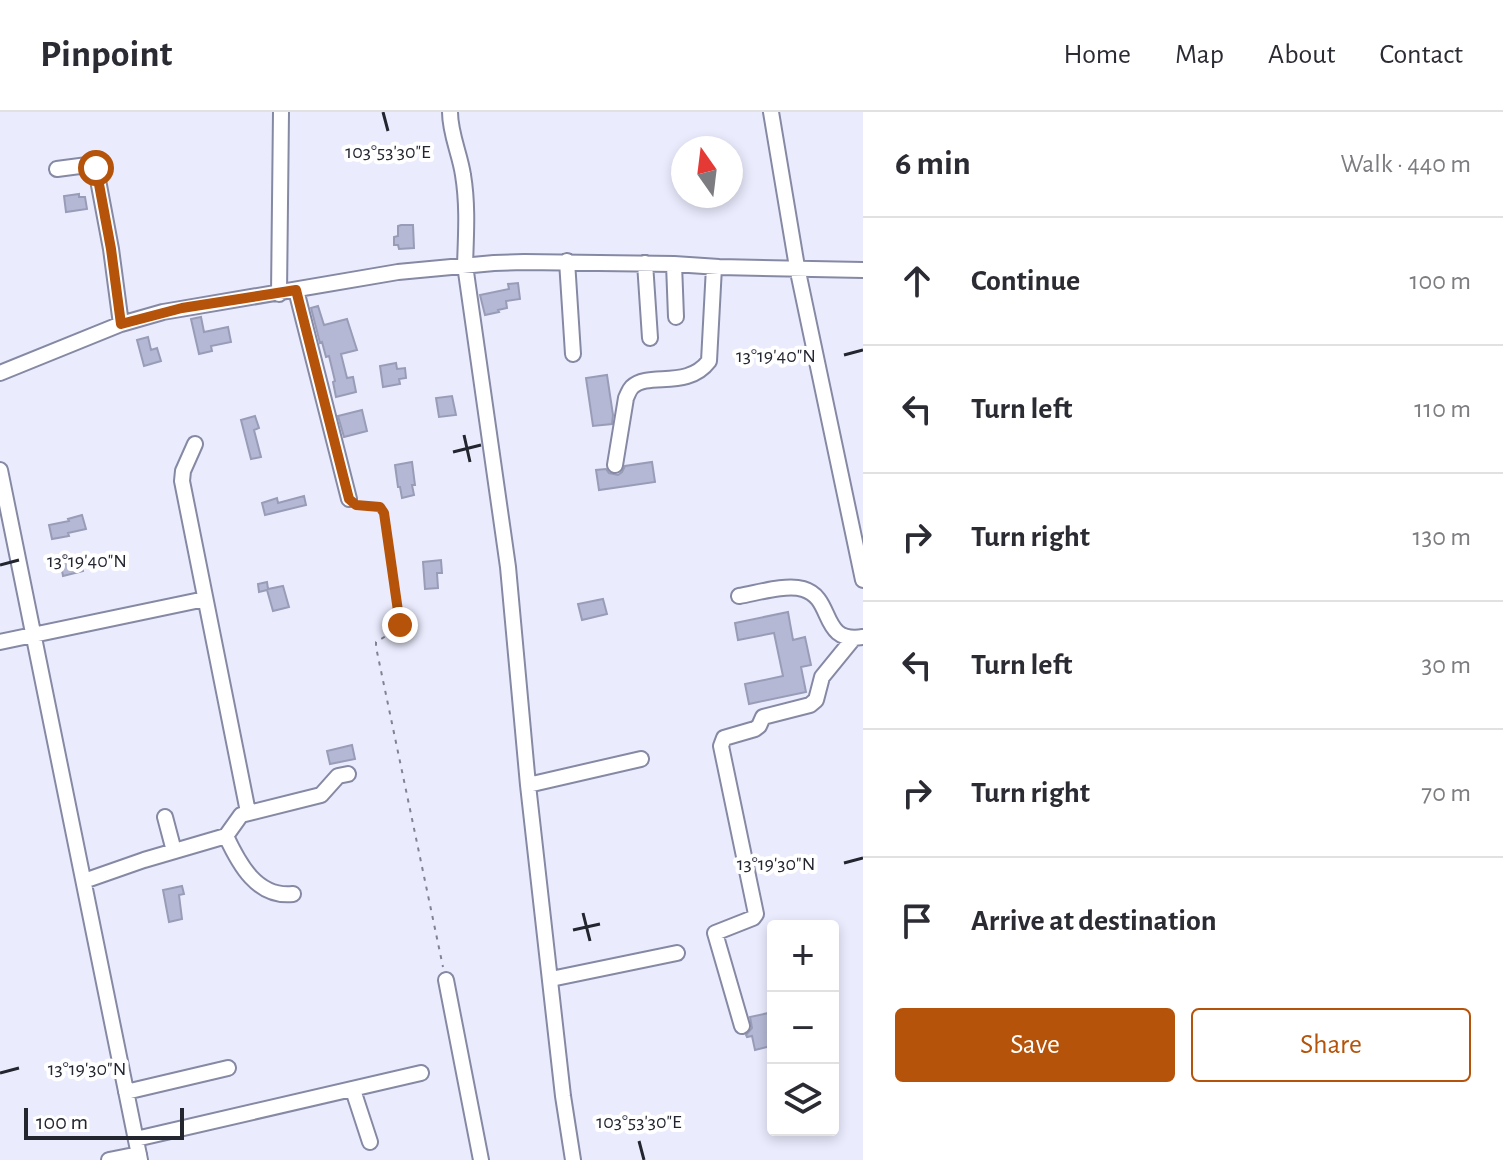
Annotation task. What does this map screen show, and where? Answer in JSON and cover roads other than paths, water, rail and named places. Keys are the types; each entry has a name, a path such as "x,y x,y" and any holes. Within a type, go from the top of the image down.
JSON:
{"street":[{"path":"279,294 281,112"},
{"path":"450,112 463,174 467,222 465,265 508,567 528,785 573,1160"},
{"path":"771,112 797,267 863,580"},
{"path":"57,169 95,164 121,324"},
{"path":"567,261 573,354"},
{"path":"0,373 121,324 182,308 398,272 509,262 567,261 863,270"},
{"path":"645,263 650,338"},
{"path":"674,264 676,317"},
{"path":"615,465 630,388 647,381 689,376 704,368 709,361 714,267"},
{"path":"296,290 349,499"},
{"path":"195,444 182,481 248,812"},
{"path":"0,470 138,1151"},
{"path":"739,596 789,588 803,589 819,600 836,632 844,637 858,638"},
{"path":"0,642 205,599"},
{"path":"742,1026 715,933 756,914 721,746 724,738 755,729 763,717 810,705 816,700 822,677 858,638"},
{"path":"528,785 641,759"},
{"path":"84,881 226,836 237,819 248,812 321,795 338,776 348,774"},
{"path":"165,817 174,851"},
{"path":"226,836 241,865 260,886 283,895 293,894"},
{"path":"551,979 677,953"},
{"path":"446,980 481,1160"},
{"path":"126,1092 228,1068"},
{"path":"109,1160 421,1073"},
{"path":"353,1090 370,1142"}]}
